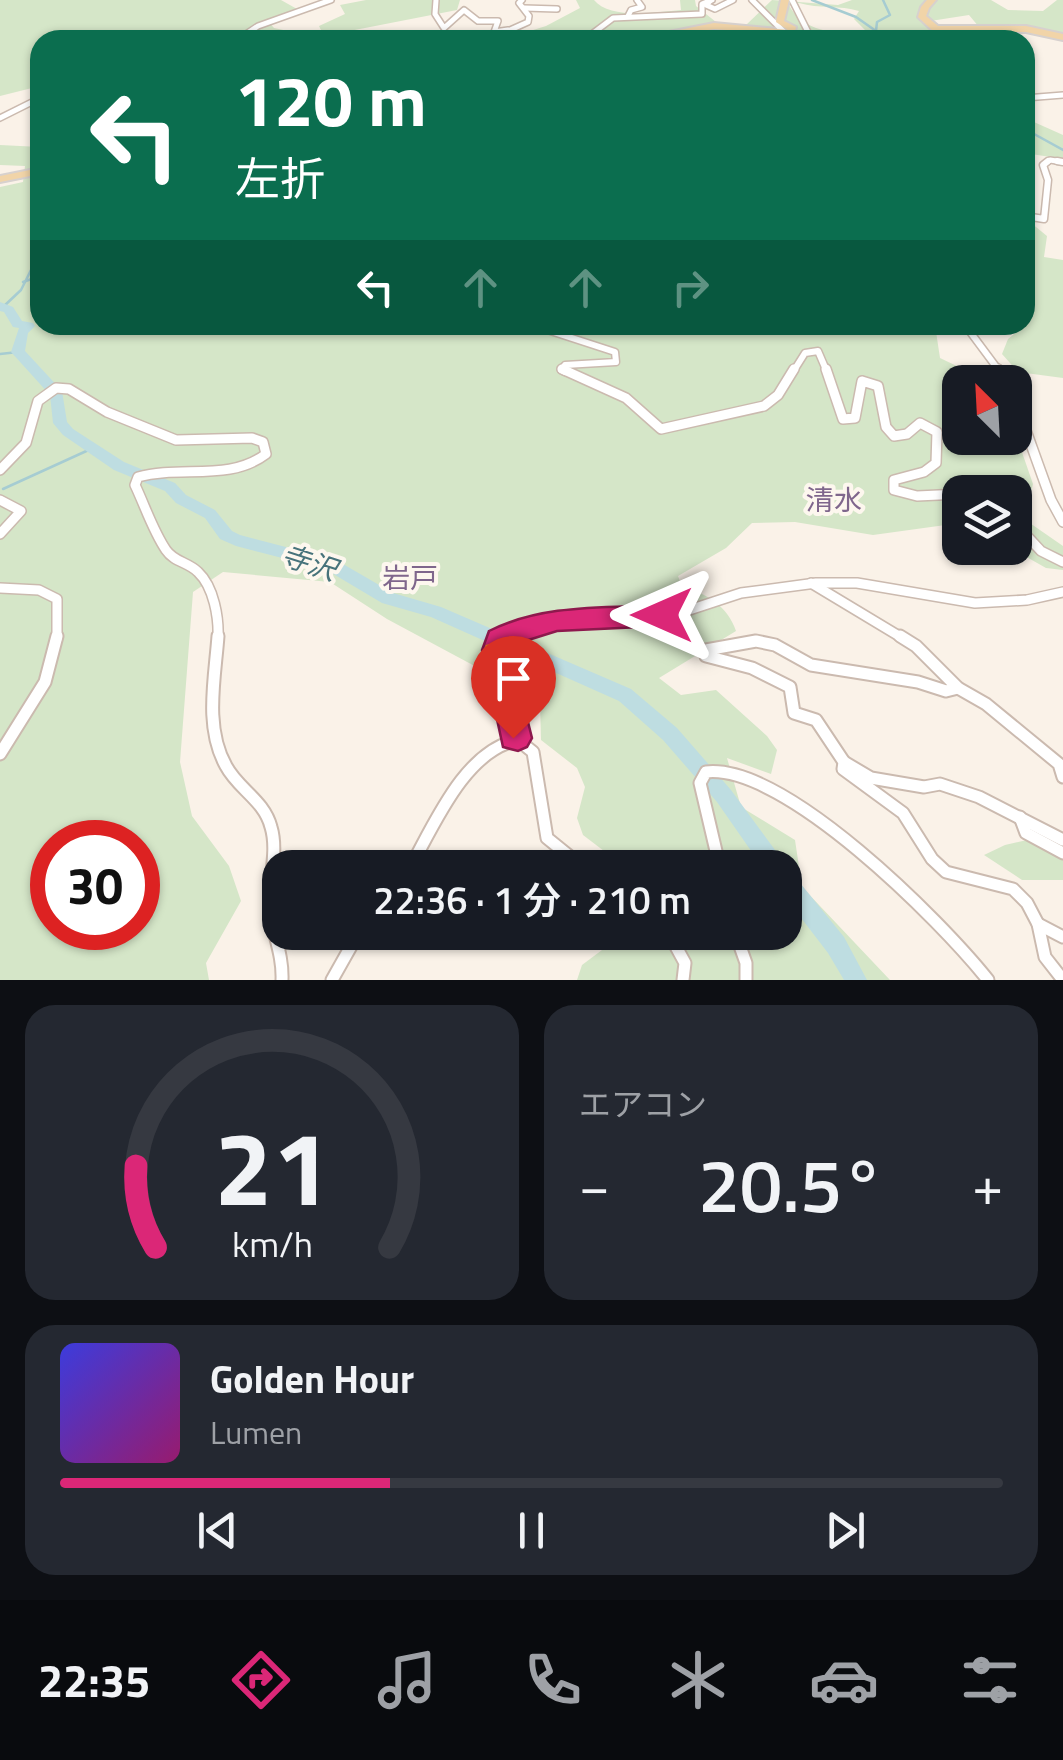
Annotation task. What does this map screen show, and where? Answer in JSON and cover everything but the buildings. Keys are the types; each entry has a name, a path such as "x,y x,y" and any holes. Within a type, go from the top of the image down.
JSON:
{"main road":[{"path":"789,0 780,22 792,30"},
{"path":"932,0 922,15 936,28 1031,30"},
{"path":"691,30 714,26 755,30"},
{"path":"1035,31 1063,37"},
{"path":"0,179 30,173"}],"street":[{"path":"254,30 331,0"},
{"path":"436,0 435,14 444,28 464,10"},
{"path":"460,0 464,10 478,20 498,21 495,30"},
{"path":"508,30 528,22 519,3 522,0"},
{"path":"524,8 553,8 552,0"},
{"path":"628,16 631,10 642,7 637,0"},
{"path":"711,1 706,5 715,9 733,0"},
{"path":"752,0 782,30"},
{"path":"789,0 806,30"},
{"path":"595,30 604,22 628,16 702,14 702,4 711,1"},
{"path":"1035,97 1063,95"},
{"path":"0,118 30,103"},
{"path":"1035,220 1044,219 1048,180 1044,165 1050,160 1063,162"},
{"path":"563,335 616,352 616,362 565,364 561,370 626,398 661,429 764,406 778,395 805,353 818,351 825,358 828,392 843,419 855,418 858,386 862,381 870,381 878,386 888,431 894,436 907,434 920,423 937,432 940,458 935,466 894,480 894,490 916,496 942,495"},
{"path":"974,335 996,365"},
{"path":"0,470 26,443 38,401 47,390 56,388 70,389 107,412 176,440 235,438 263,442 266,454 258,462 152,473 138,477 135,485 166,550 175,560 199,572 214,602 218,621 212,713 226,768 264,808 273,831 270,910 282,980"},
{"path":"1032,447 1063,522"},
{"path":"0,500 21,510 0,534"},
{"path":"1032,541 1041,551 1063,562"},
{"path":"562,850 547,838 532,752 518,738 495,650 498,639 505,634 557,620 674,614 742,593 811,584 857,583 990,603 1063,592"},
{"path":"811,584 896,632 958,688 986,704 1059,764 1063,777"},
{"path":"0,588 49,593 57,600 60,618 48,678 0,754"},
{"path":"958,688 946,691 918,682 811,665 775,644 756,641 706,650 706,656 752,668 790,688 794,713 816,720 844,762 870,778 924,786 940,784 1020,817 1063,840"},
{"path":"421,850 456,792 485,754 506,739 518,738"},
{"path":"844,762 844,768 903,813 918,830 932,859 946,872 1014,889 1038,924 1045,957 1063,980"},
{"path":"717,850 700,798 700,782 706,772 726,770 802,810 877,862 954,937 988,980"},
{"path":"1020,817 1026,833 1063,853"},
{"path":"1038,924 1063,937"},
{"path":"332,980 347,950"},
{"path":"677,950 684,963 684,980"},
{"path":"741,950 746,980"}],"green space":[{"path":"0,0 281,0 297,9 267,20 274,28 283,30 30,30 30,88 0,96"},
{"path":"366,0 460,0 457,10 355,30 321,30 319,26 345,14 340,5"},
{"path":"576,0 594,0 611,10 647,13 681,10 680,0 695,0 696,6 721,26 746,25 772,0 838,5 852,0 991,0 1008,10 1043,11 1063,0 1063,34 1027,26 979,27 969,15 924,22 936,30 865,30 854,19 859,11 799,3 789,5 803,21 822,30 533,30 580,8"},
{"path":"1035,122 1063,135 1063,159 1035,155"},
{"path":"0,145 30,146 30,335 937,335 940,358 955,365 942,365 942,455 1023,455 1030,475 942,475 942,525 873,535 795,522 752,523 726,548 678,576 682,587 708,597 722,608 736,631 659,678 681,695 716,690 767,736 777,750 771,774 727,758 741,807 795,840 796,850 603,850 583,835 577,818 585,787 577,768 541,740 540,701 387,619 330,582 223,572 193,592 180,762 192,816 229,866 241,901 206,963 209,980 0,980 0,187 23,182 25,166 0,165"},
{"path":"1035,226 1047,236 1044,257 1063,260 1063,378 1032,374 1032,365 1012,365 1002,354 1013,335 1035,335"},
{"path":"1032,525 1063,546 1063,570 1046,568 1032,560"},
{"path":"1063,832 1063,880 1022,880 984,855 1005,845"},
{"path":"802,887 890,980 577,980 582,965 602,950 802,950"}],"waterway":[{"path":"812,0 856,17 875,30"},
{"path":"876,30 877,22 890,15 883,0"},
{"path":"1035,135 1063,150"},
{"path":"25,281 30,272"},
{"path":"25,281 30,280"},
{"path":"3,307 25,281"},
{"name":"寺沢","path":"0,306 9,310 17,324 29,326 22,332 18,352 57,394 60,423 68,432 119,466 170,487 181,499 210,514 226,535 236,540 330,564 388,598 435,612 625,695 670,734 724,796 763,850"},
{"name":"寺沢","path":"0,354 18,352"},
{"path":"3,489 93,448"},
{"name":"寺沢","path":"802,902 836,945 856,980"}],"slow traffic":[{"path":"496,653 510,706"}],"district":[{"name":"清水","path":"834,499"},
{"name":"岩戸","path":"410,577"}],"route":[{"path":"513,738 518,738 495,650 498,639 518,628 557,620 662,615"}]}
